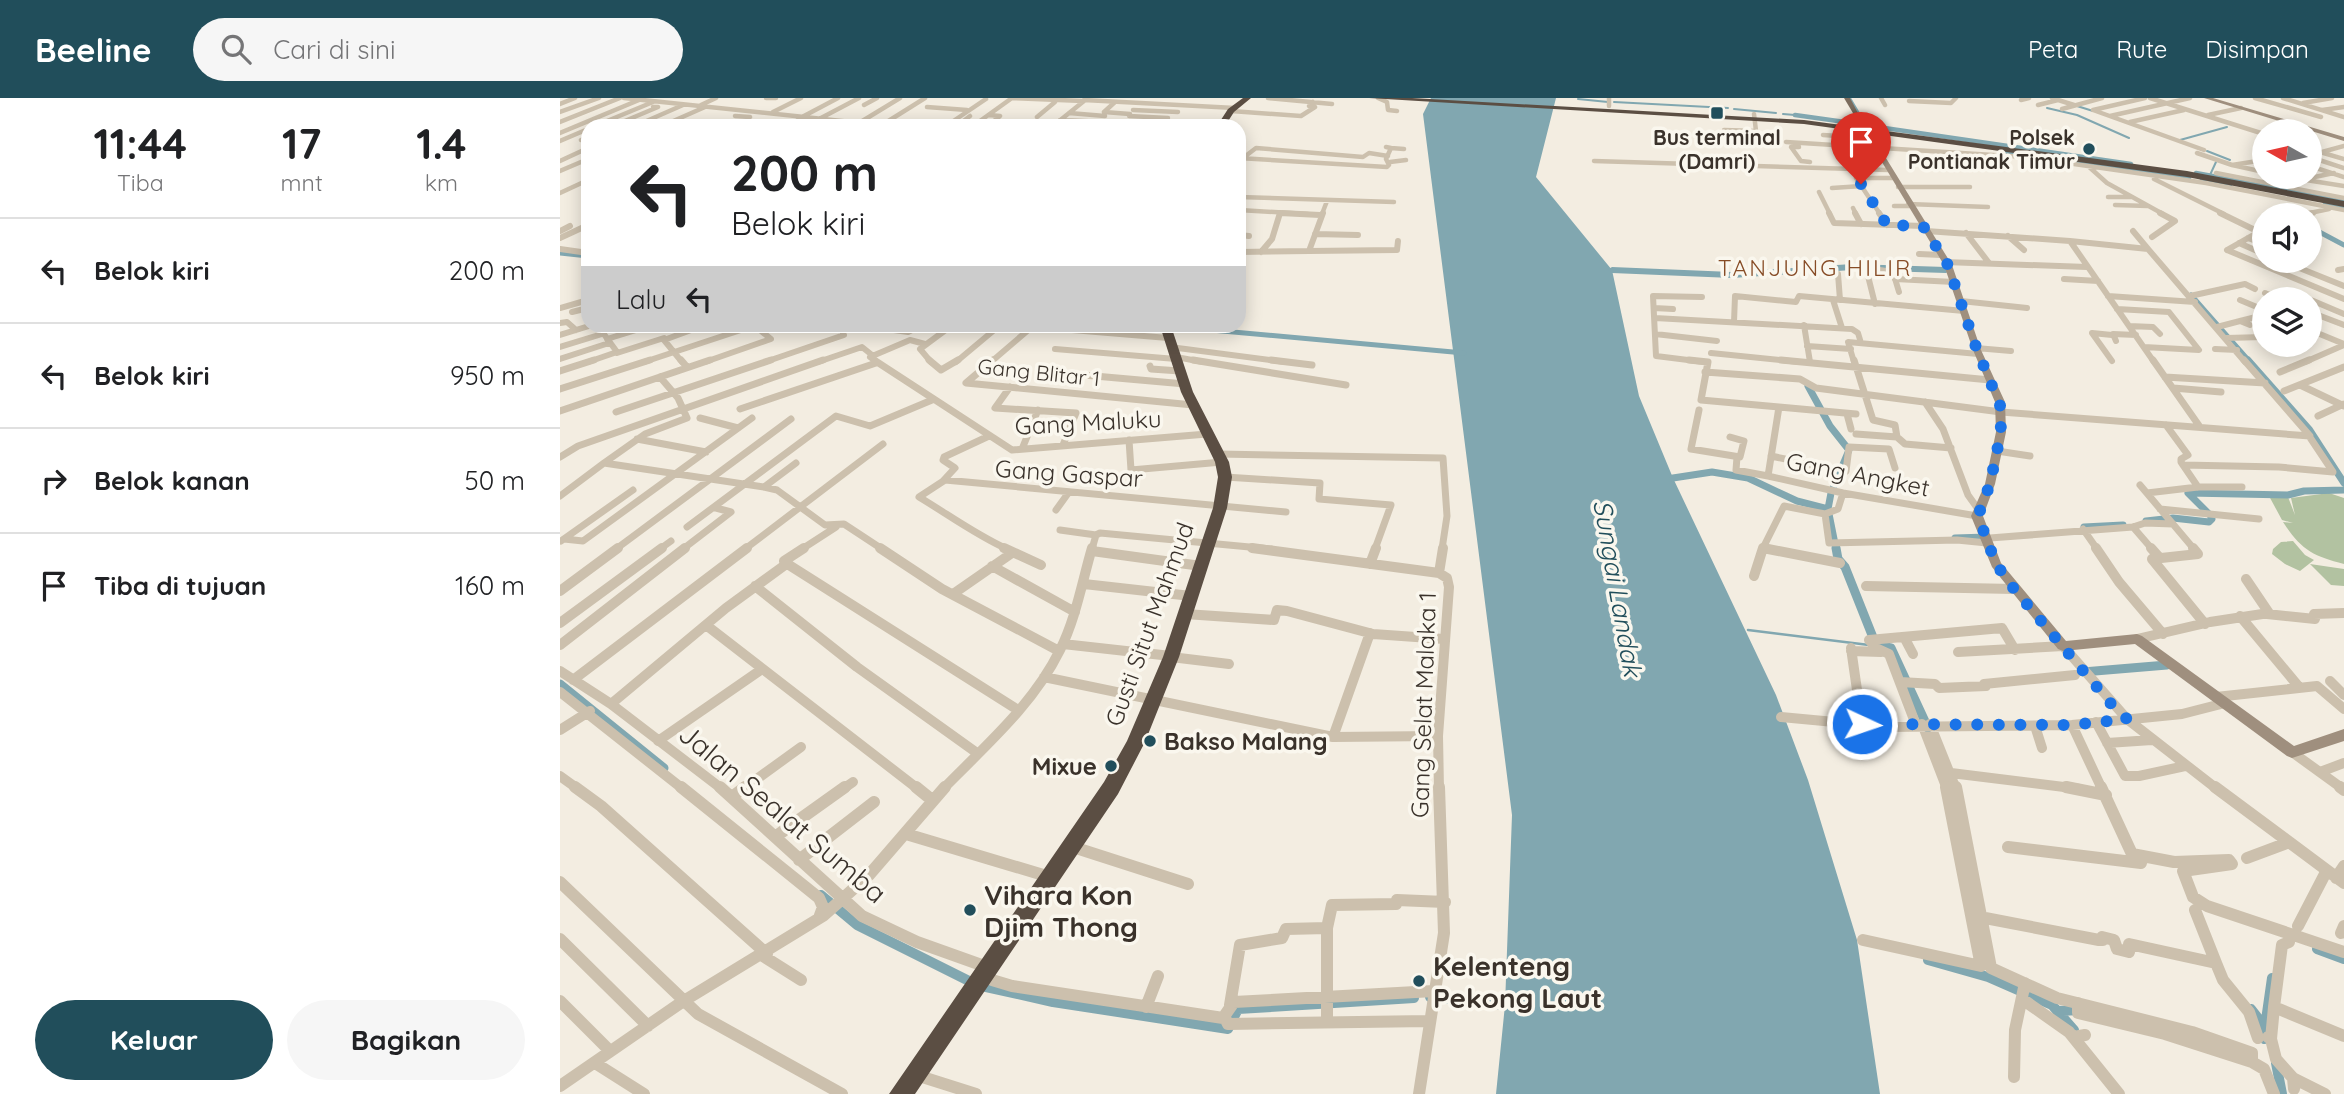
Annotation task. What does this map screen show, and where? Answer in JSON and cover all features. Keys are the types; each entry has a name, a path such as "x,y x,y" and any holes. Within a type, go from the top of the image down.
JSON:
{"highway":[{"path":"1226,119 1243,98"},
{"path":"1376,98 1607,105"},
{"path":"1453,98 1607,105 1804,120 1847,126 1866,133"},
{"path":"1755,116 1866,133 1925,137 2187,173 2292,190 2341,205"},
{"path":"1925,137 2209,179 2341,205"},
{"path":"1173,351 1193,405 1222,464"},
{"name":"Gusti Situt Mahmud","path":"908,1084 1073,847 1125,764 1154,701 1209,543 1221,504 1222,464"}],"main road":[{"path":"1847,98 1866,133"}],"street":[{"path":"560,104 575,98"},
{"path":"560,113 599,98"},
{"path":"560,122 622,98 819,119 859,98"},
{"path":"613,119 666,98"},
{"path":"666,118 716,98"},
{"path":"765,98 776,98"},
{"path":"772,113 801,98"},
{"path":"800,119 838,98"},
{"path":"864,106 877,98"},
{"path":"866,119 900,98"},
{"path":"895,119 925,98"},
{"path":"958,119 986,99 978,98"},
{"path":"983,119 1011,98 1179,105 1302,116 1315,107 1309,106 1313,102"},
{"path":"1124,103 1130,98"},
{"path":"1126,119 1147,98"},
{"path":"1179,105 1189,98"},
{"path":"1268,98 1332,104"},
{"path":"1376,98 1387,102 1388,110 1397,111"},
{"path":"1881,98 1885,105"},
{"path":"1908,99 1951,103 1956,98"},
{"path":"2021,100 2029,98"},
{"path":"2062,108 2102,98"},
{"path":"2145,98 2092,110 2204,150"},
{"path":"2150,98 2252,130"},
{"path":"2108,117 2190,98"},
{"path":"2207,98 2275,119"},
{"path":"2255,98 2321,117"},
{"path":"2283,98 2344,117"},
{"path":"2301,103 2332,98"},
{"path":"1908,99 1915,111"},
{"path":"2038,105 2057,99 2074,105"},
{"path":"594,119 641,100"},
{"path":"1037,117 1057,100"},
{"path":"1061,119 1085,100"},
{"path":"1115,102 1104,112 1178,112"},
{"path":"642,115 658,107 655,103"},
{"path":"631,119 674,103"},
{"path":"652,119 685,104"},
{"path":"937,104 970,111"},
{"path":"678,119 707,106"},
{"path":"927,107 991,113 1000,116 996,119"},
{"path":"2320,110 2344,107"},
{"path":"2206,115 2241,108"},
{"path":"722,114 733,109"},
{"path":"2128,123 2187,109"},
{"path":"963,119 970,111"},
{"path":"1069,113 1105,116"},
{"path":"1131,113 1168,118"},
{"path":"642,115 656,117"},
{"path":"735,116 750,117 746,119"},
{"path":"1724,130 1756,131 1755,116"},
{"path":"560,133 581,124"},
{"path":"560,141 581,132"},
{"path":"1823,135 1866,133 2145,174 2292,190"},
{"path":"1786,142 1866,133"},
{"path":"1866,133 1943,259 2000,402 1997,451 1990,484 1978,513"},
{"path":"1866,133 1791,147 1801,161 1970,187"},
{"path":"2322,133 2344,139"},
{"path":"2322,150 2344,146"},
{"path":"1246,155 1256,148 1364,157 1365,154 1374,153 1389,159 1406,160"},
{"path":"1246,158 1387,167 1388,148 1404,149"},
{"path":"560,161 581,151"},
{"path":"2322,152 2344,159"},
{"path":"2197,153 2217,162 2252,170"},
{"path":"2322,158 2344,168"},
{"path":"1594,161 1891,175"},
{"path":"560,171 581,162"},
{"path":"2232,166 2252,162"},
{"path":"2088,166 2107,183 2175,222 2152,237"},
{"path":"2322,170 2344,177"},
{"path":"2322,175 2334,173"},
{"path":"2145,174 2252,226"},
{"path":"1887,225 1856,178 1891,175"},
{"path":"560,193 581,183"},
{"path":"2322,184 2344,187"},
{"path":"1832,188 1862,186"},
{"path":"1819,191 1834,223 1887,225 2148,249"},
{"path":"1246,197 1394,202"},
{"path":"2108,197 2134,197"},
{"path":"1308,251 1327,199"},
{"path":"2115,205 2150,206"},
{"path":"2322,210 2341,205"},
{"path":"1894,206 1988,207"},
{"path":"1853,208 1861,224"},
{"path":"1246,211 1320,215"},
{"path":"1261,252 1272,239 1280,213"},
{"path":"1829,213 1839,213"},
{"path":"560,231 570,226"},
{"path":"560,238 581,228"},
{"path":"2133,231 2229,338 2309,436 2333,472 2279,467 2183,465"},
{"path":"1966,233 1989,263"},
{"path":"1315,234 1358,234"},
{"path":"1246,236 1250,236"},
{"path":"2008,236 2024,250"},
{"path":"2252,237 2227,250 2344,299"},
{"path":"2248,239 2252,240"},
{"path":"1246,252 1397,250 1398,241"},
{"path":"2070,241 2200,427"},
{"path":"2239,243 2252,249"},
{"path":"560,249 581,252"},
{"path":"1920,254 1989,263 2087,267"},
{"path":"1875,304 1866,268 1893,272 1899,292"},
{"path":"2312,273 2344,286"},
{"path":"1838,274 1836,300 1842,328"},
{"path":"1895,279 1954,282"},
{"path":"2064,279 2098,281"},
{"path":"2108,296 2192,299 2245,284 2252,288"},
{"path":"1702,297 1653,296 1656,357 1708,362 1701,400 1852,414 1854,431 1898,439 1905,444 1951,448"},
{"path":"1734,321 1735,296 1796,302 1799,296 1964,311"},
{"path":"2240,300 2252,306"},
{"path":"1961,301 2027,308"},
{"path":"560,308 581,302"},
{"path":"2322,305 2344,314"},
{"path":"1654,307 1673,309"},
{"path":"572,312 581,309"},
{"path":"2117,309 2169,312 2199,350 2144,347"},
{"path":"2217,327 2252,316"},
{"path":"2322,317 2344,326"},
{"path":"1655,318 1842,328 1856,331 1861,343"},
{"path":"2241,321 2250,325"},
{"path":"560,323 567,322 576,330"},
{"path":"1804,325 1810,362"},
{"path":"2129,326 2153,327 2160,334"},
{"path":"560,335 581,328"},
{"path":"602,333 617,353"},
{"path":"560,359 626,333"},
{"path":"560,371 680,333"},
{"path":"560,389 732,333"},
{"path":"560,411 771,338 764,333"},
{"path":"616,412 844,335 843,333"},
{"path":"941,333 920,349 935,367 945,369 990,333"},
{"name":"Gang Blitar 1","path":"1024,333 966,383 1193,405"},
{"path":"1086,333 1346,385"},
{"path":"2112,361 2092,333 2114,338 2136,335"},
{"path":"1656,334 1717,341"},
{"path":"2322,335 2344,344"},
{"path":"2229,338 2252,337"},
{"path":"664,338 687,367"},
{"name":"Gang Maluku","path":"855,338 863,344 873,359 1008,448 1207,433"},
{"path":"560,347 606,339"},
{"path":"740,409 873,359 909,340 925,344"},
{"path":"766,341 773,348"},
{"path":"1846,471 1849,447 1901,447 1895,425 1873,420 1848,342 2011,351"},
{"path":"2280,372 2344,344"},
{"path":"1807,346 1851,349"},
{"path":"560,457 578,446 681,408 864,347"},
{"path":"1055,349 1173,351 1312,365"},
{"path":"2215,349 2237,351"},
{"path":"1150,366 1151,369 1173,351"},
{"path":"1072,374 1173,351"},
{"path":"1711,353 1857,365 1990,380"},
{"path":"2284,391 2344,367"},
{"path":"2239,369 2253,369"},
{"path":"1705,372 1800,379 1815,388 2001,412 2309,436"},
{"path":"560,496 638,439 687,418 674,392 660,377"},
{"path":"2165,377 2265,383"},
{"path":"2300,384 2343,405"},
{"path":"1010,387 995,408 1076,413 1063,445"},
{"path":"2172,388 2221,392"},
{"path":"1062,411 1077,394"},
{"path":"687,527 836,416 870,426 932,400"},
{"path":"1925,402 1943,429 1996,564 2063,646 2080,673 2152,740 2335,878"},
{"path":"2318,416 2343,405"},
{"name":"Gang Angket","path":"1779,407 1768,476 1837,492 1978,513"},
{"path":"1022,449 1038,410"},
{"path":"1699,410 1691,449 1737,457"},
{"path":"699,418 738,428"},
{"path":"562,541 583,541 752,418"},
{"path":"560,591 791,419"},
{"path":"2166,425 2188,455 2181,459 2197,487"},
{"path":"989,436 944,457 943,460 955,468 943,481 920,496 963,523 972,533 1041,565"},
{"path":"1730,437 1744,441 1740,457 1737,457 1736,470 1768,476"},
{"path":"638,439 706,452"},
{"path":"1129,440 1131,470 1222,464 1443,458 1447,516 1439,573"},
{"path":"573,680 883,444"},
{"path":"1889,449 1895,468"},
{"path":"1997,451 2030,456"},
{"path":"1771,456 1819,466"},
{"path":"604,463 711,477 776,491 825,525 842,523 953,594 1061,648 1171,656 1229,664"},
{"path":"764,487 796,463"},
{"path":"1222,464 1320,483 1319,499 1391,505 1370,564"},
{"name":"Gang Gaspar","path":"943,481 1221,504 1286,512"},
{"path":"2140,485 2199,555 2159,557 2152,560 2205,624"},
{"path":"2147,493 2197,487 2242,487"},
{"path":"562,541 633,490"},
{"path":"1056,510 1069,492"},
{"path":"1754,576 1763,548 1784,506 1828,513 1838,509 1837,492"},
{"path":"560,645 731,512 716,508"},
{"path":"1828,513 1827,541 1833,544 1985,539 2082,529 2133,527 2167,517 2208,513 2259,519"},
{"path":"611,704 706,625 785,565 784,561 842,523"},
{"path":"2133,527 2159,557"},
{"path":"2082,529 2119,582 2163,634"},
{"name":"Gang Selat Malaka 1","path":"1060,530 1209,543 1439,573 1449,582 1438,736 1444,933 1419,1094"},
{"path":"560,1086 684,1000 765,955 844,900 886,858 932,800 1018,710 1044,677 1061,648 1075,612 1096,535"},
{"path":"560,623 671,541"},
{"path":"1763,548 1840,563"},
{"path":"1092,551 1201,566"},
{"path":"953,594 1012,553"},
{"path":"785,565 1018,710"},
{"path":"992,566 1075,612"},
{"path":"2246,579 2269,612 2267,614"},
{"path":"1084,584 1191,596"},
{"path":"755,586 857,667 977,753"},
{"path":"1866,586 2014,589"},
{"path":"1185,614 1274,620 1277,610 1283,610 1309,614 1343,625 1346,629 1444,639"},
{"path":"1958,652 2015,650 2137,639 2240,616 2267,614 2315,619 2314,614 2344,613"},
{"path":"2240,616 2299,687"},
{"path":"706,625 932,800"},
{"path":"1986,967 1952,776 1900,682 1891,652 1872,643 1904,637 2002,628 2015,650"},
{"path":"1333,737 1370,633"},
{"path":"1904,637 1913,654"},
{"path":"2137,639 2343,788"},
{"path":"1862,724 1851,649 1891,652"},
{"path":"657,741 762,669"},
{"name":"Jalan Sealat Sumba","path":"560,671 611,704 732,797 862,916 986,971 992,980 1012,986 1146,1007 1228,1011"},
{"path":"1900,682 1936,684 1939,688 1962,688 2080,673"},
{"path":"1044,677 1333,737 1438,736"},
{"path":"2330,681 2344,695"},
{"path":"1781,718 1862,724 2072,725 2182,714 2221,700 2320,686 2344,709"},
{"path":"561,694 590,711 819,898 823,906 821,916"},
{"path":"560,735 590,711"},
{"path":"2096,722 2126,776 2185,766"},
{"path":"2072,725 2131,853 2159,862"},
{"path":"2035,726 2042,748"},
{"path":"2292,752 2344,735"},
{"path":"2107,743 2152,740"},
{"path":"1934,742 1959,827"},
{"path":"732,797 802,747"},
{"path":"2320,772 2344,763"},
{"path":"560,776 601,806 765,955 801,980"},
{"path":"1952,776 2090,796 2087,790 2106,795"},
{"path":"775,837 853,782"},
{"path":"799,860 874,802"},
{"path":"906,834 1052,877"},
{"path":"2247,858 2287,843"},
{"path":"1073,847 1188,884"},
{"path":"2008,847 2159,862 2230,861 2227,865 2184,870 2182,873 2194,898 2207,906 2344,952"},
{"path":"2298,926 2344,866"},
{"path":"1969,880 1980,917 1986,967"},
{"path":"560,882 698,1014 842,1094"},
{"path":"1327,1022 1327,928 1332,905 1396,904 1397,900 1445,902"},
{"path":"2196,910 2223,980 2249,1012 2276,1059 2293,1083 2325,1094"},
{"path":"1980,917 2099,940 2103,940 2102,937 2114,940 2117,949 2129,952 2129,944 2216,963"},
{"path":"1327,928 1286,929 1282,938 1240,945 1228,1024 1429,1021"},
{"path":"560,939 648,1026"},
{"path":"1863,940 1986,967 2078,1008 2164,1029 2252,1058 2264,1069 2274,1094"},
{"path":"2262,1037 2274,1007 2282,945 2289,942"},
{"path":"1146,1007 1158,976"},
{"path":"2014,1077 2015,1030 2025,983"},
{"path":"1228,1011 1234,1002 1329,997 1433,998"},
{"path":"2022,999 2080,1036 2119,1094"},
{"path":"560,1001 610,1051"},
{"path":"2274,1007 2344,1036"},
{"path":"595,1063 644,1094"},
{"path":"908,1084 976,1094"}],"green space":[{"path":"2329,493 2344,498 2344,564 2316,555 2302,545 2283,522 2293,523 2282,520 2269,496 2288,497 2295,515 2291,498"},
{"path":"2293,541 2305,555 2314,560 2300,571 2272,554 2273,549 2281,542"},
{"path":"2310,564 2344,569 2344,586 2331,585"}],"water":[{"name":"Sungai Landak","path":"1431,98 1556,98 1536,177 1612,270 1639,396 1673,478 1776,695 1808,780 1857,940 1880,1094 1496,1094 1505,1005 1512,815 1423,114"}],"waterway":[{"path":"1850,98 1866,125"},
{"path":"1578,99 1608,102"},
{"path":"1614,102 1728,108"},
{"path":"2077,106 2093,111"},
{"path":"2047,108 2077,115 2129,138"},
{"path":"1734,109 1776,113"},
{"path":"1783,114 1795,115"},
{"path":"1795,115 1852,123"},
{"path":"1857,124 2131,164"},
{"path":"2180,140 2227,127"},
{"path":"2001,151 2189,178"},
{"path":"2207,151 2230,160"},
{"path":"2210,175 2216,162"},
{"path":"2196,173 2344,200"},
{"path":"2202,180 2230,185"},
{"path":"2325,203 2344,207"},
{"path":"2322,233 2344,245"},
{"path":"560,253 581,255"},
{"path":"1612,270 1732,275 1852,267 1946,270"},
{"path":"2191,295 2250,362"},
{"path":"1244,333 1464,353"},
{"path":"2248,360 2309,429 2344,483"},
{"path":"1808,386 1830,426 1849,450 1831,493 1828,509"},
{"path":"1673,478 1712,472 1748,478 1797,501 1828,509"},
{"path":"2146,521 2173,518 2209,522 2212,519 2210,515 2188,493 2288,495 2304,491 2344,490"},
{"path":"1828,509 1836,549"},
{"path":"2084,527 2123,525"},
{"path":"1955,538 1987,537"},
{"path":"1836,548 1838,559 1845,567 1876,645 1891,648 1928,728"},
{"path":"1748,630 1869,645"},
{"path":"2083,672 2167,665"},
{"path":"560,684 664,768"},
{"path":"821,895 857,925 977,985 1053,1002 1228,1029 1238,1009 1414,998"},
{"path":"2317,949 2344,959"},
{"path":"1928,960 1988,977 2052,1005 2057,1011"},
{"path":"2265,1027 2272,978"},
{"path":"1430,997 1505,1005"},
{"path":"2251,1009 2265,1027"},
{"path":"2057,1011 2082,1010"},
{"path":"2057,1011 2074,1030"},
{"path":"2264,1039 2261,1033 2265,1027"},
{"path":"2276,1063 2282,1094"}],"place":[{"name":"Bus terminal (Damri)","path":"1717,113"},
{"name":"Polsek Pontianak Timur","path":"2089,149"},
{"name":"Bakso Malang","path":"1150,741"},
{"name":"Mixue","path":"1111,766"},
{"name":"Vihara Kon Djim Thong","path":"970,910"},
{"name":"Kelenteng Pekong Laut","path":"1419,981"}],"district":[{"name":"TANJUNG HILIR","path":"1815,267"}],"route":[{"path":"1861,184 1887,225 1923,226 1948,265 1977,350 2000,402 2001,432 1990,484 1978,509 1978,516 1996,564 2081,670 2127,719 2072,725 1862,724"}]}
